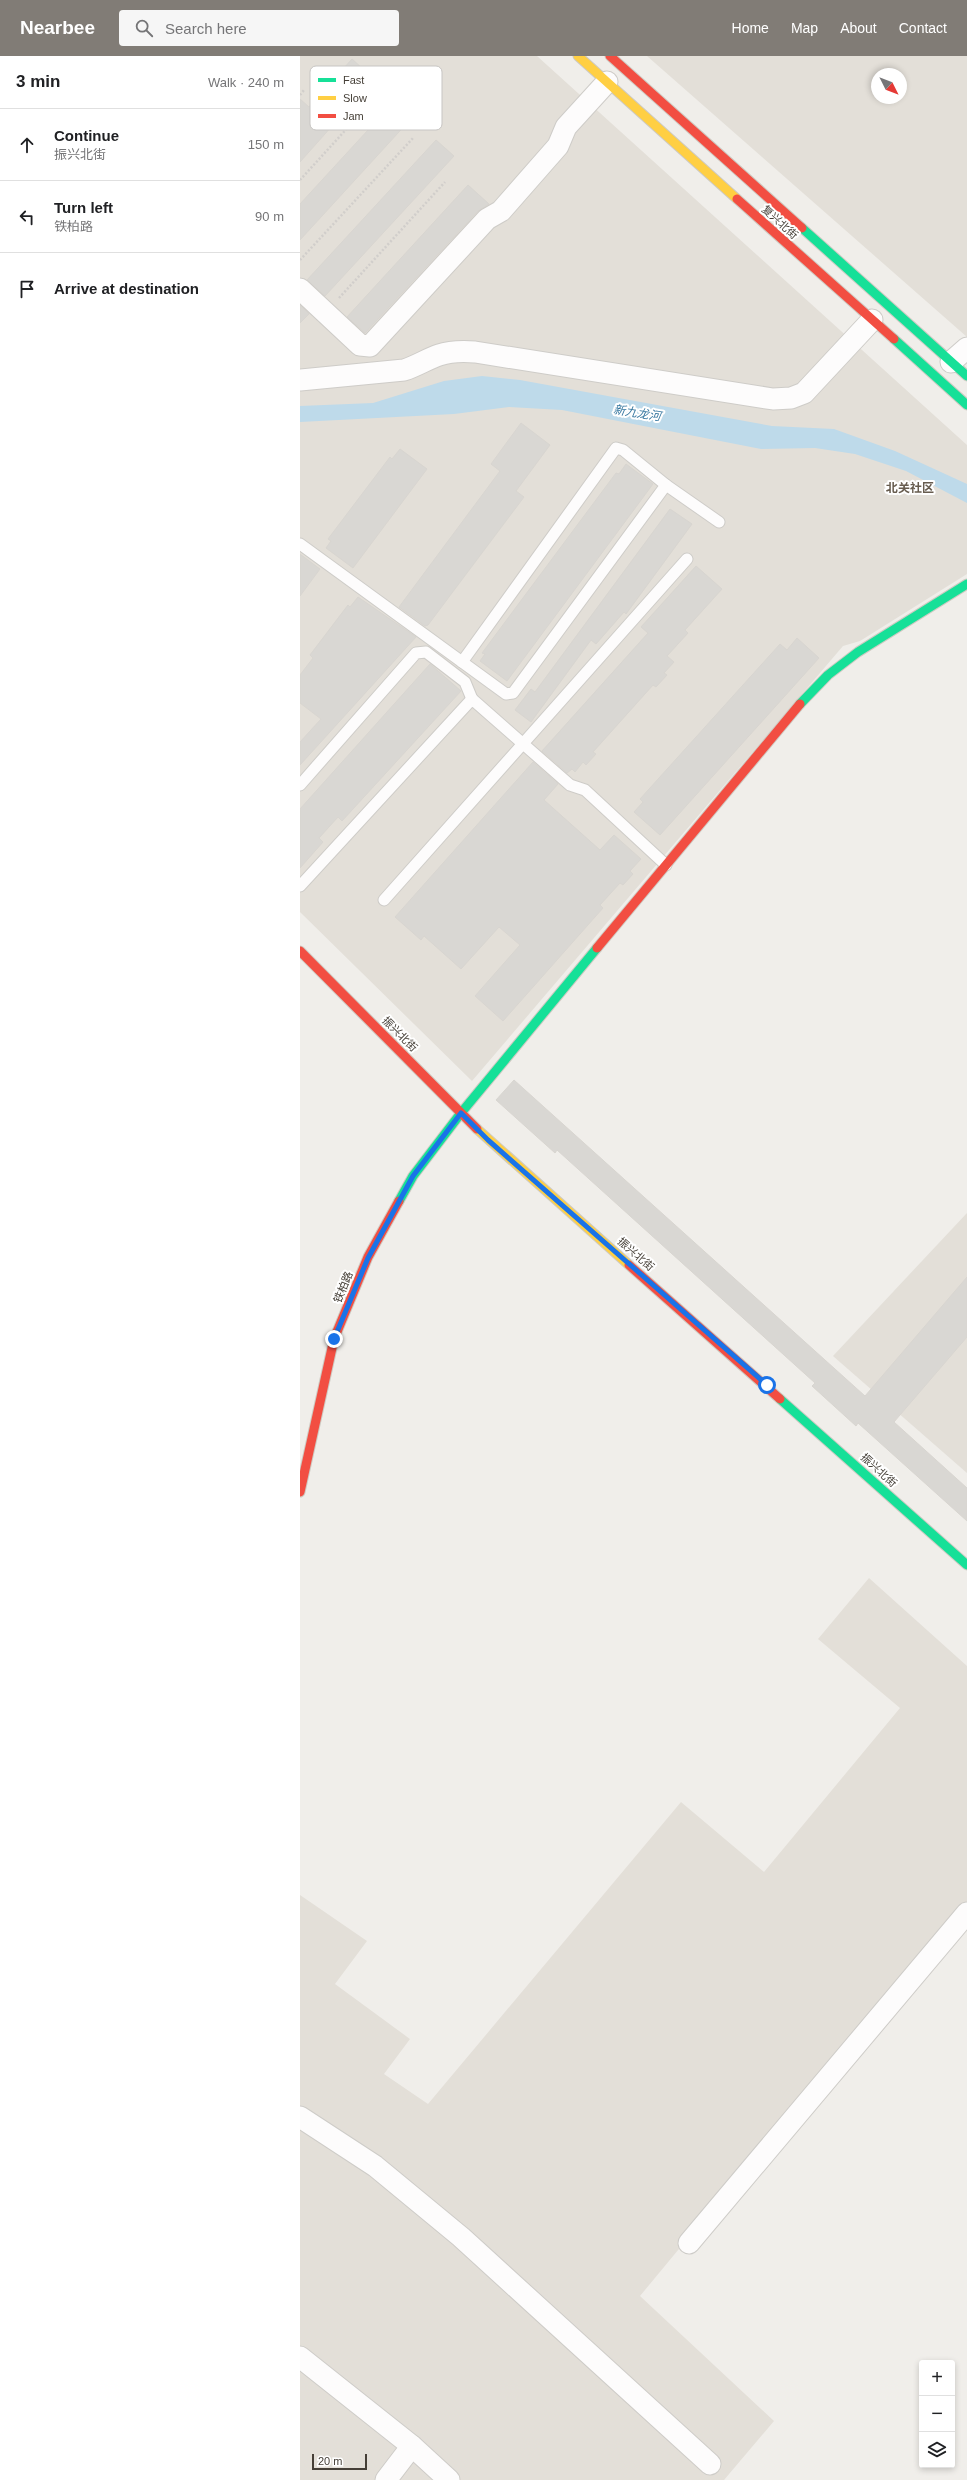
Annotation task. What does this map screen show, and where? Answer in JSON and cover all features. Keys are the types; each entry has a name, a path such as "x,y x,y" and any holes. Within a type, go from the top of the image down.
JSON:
{"street":[{"name":"复兴北街","path":"578,56 967,405"},
{"name":"复兴北街","path":"610,56 967,376"},
{"path":"300,289 360,345 370,346 487,219 501,211 558,146 566,126 607,82"},
{"path":"300,380 404,370 420,365 439,355 457,351 475,352 772,399 791,398 804,393 872,320"},
{"path":"951,362 967,348"},
{"name":"铁柏路","path":"300,1492 334,1339 368,1258 413,1176 461,1113 798,706 828,675 858,652 967,584"},
{"name":"振兴北街","path":"300,951 494,1145 967,1565"},
{"path":"689,2243 967,1913"},
{"path":"300,2117 375,2166 455,2233 710,2464"},
{"path":"300,2358 412,2446 449,2480"},
{"path":"386,2480 412,2446"}],"lane":[{"path":"462,662 616,448 623,450 666,485 719,522"},
{"path":"300,544 506,694 513,693 666,485"},
{"path":"384,900 687,559"},
{"path":"300,785 416,653 426,652 465,682 472,699 570,785 585,790 666,865"},
{"path":"300,886 472,699"}],"path":[{"path":"300,95 304,90"},
{"path":"300,180 346,130"},
{"path":"300,260 414,137"},
{"path":"325,313 445,182"}],"shaded area":[{"path":"300,56 537,56 967,445 967,574 860,641 843,646 472,1081 300,912"},
{"path":"647,56 967,56 967,337"},
{"path":"967,1213 967,1473 833,1356"},
{"path":"869,1578 967,1666 967,1901 640,2296 774,2421 724,2480 300,2480 300,1895 367,1941 335,1984 410,2039 384,2074 428,2104 681,1802 764,1872 900,1708 818,1639"}],"water":[{"name":"新九龙河","path":"482,376 520,380 772,426 834,429 895,451 967,484 967,503 906,471 855,454 815,448 761,449 562,410 509,407 454,414 300,422 300,406 373,403 444,381"}],"building":[{"path":"352,59 360,66 346,66"},
{"path":"300,99 309,107 310,106 310,130 329,130 300,162"},
{"path":"368,130 401,130 300,240 300,204"},
{"path":"436,140 454,156 325,296 307,280"},
{"path":"468,185 489,204 478,211 365,333 347,317"},
{"path":"300,305 309,314 300,323"},
{"path":"521,423 550,445 516,491 524,497 428,625 425,626 399,607 500,471 491,464"},
{"path":"400,449 427,469 353,568 326,548 331,541 328,539 390,457 392,459"},
{"path":"626,464 653,484 507,681 480,661 485,654 482,653 616,473 619,474"},
{"path":"670,509 692,524 626,614 624,612 596,644 591,640 531,722 515,710 531,689 535,692"},
{"path":"300,554 320,569 300,596"},
{"path":"696,566 722,589 685,630 688,633 667,656 674,662 664,673 667,675 656,687 653,685 593,752 596,754 586,765 583,762 575,772 572,769 567,773 542,751 648,633 641,627"},
{"path":"358,597 416,637 300,765 300,742 321,719 300,703 300,675 313,658 310,655 348,605 350,607"},
{"path":"797,638 819,658 660,835 634,812 643,802 640,799 780,644 787,650"},
{"path":"430,664 461,691 342,821 338,817 319,838 323,842 300,868 300,809"},
{"path":"533,762 558,784 544,800 600,850 614,835 641,859 630,871 633,874 623,885 620,883 600,905 603,908 503,1021 475,996 520,945 499,927 461,969 424,936 421,940 395,917"},
{"path":"514,1080 865,1396 967,1277 967,1337 894,1422 967,1488 967,1521 858,1423 856,1426 812,1386 815,1383 557,1150 555,1153 496,1100"}],"traffic: fast":[{"path":"802,228 967,376"},
{"path":"894,339 967,405"},
{"path":"800,704 828,675 858,652 967,584"},
{"path":"399,1201 413,1176 461,1113 597,948"},
{"path":"780,1399 967,1565"}],"traffic: slow":[{"path":"578,56 737,199"},
{"path":"477,1129 629,1265"}],"traffic: jam":[{"path":"610,56 802,228"},
{"path":"737,199 894,339"},
{"path":"597,948 800,704"},
{"path":"300,951 477,1129"},
{"path":"300,1492 334,1339 368,1257 399,1201"},
{"path":"629,1265 780,1399"}],"district":[{"name":"北关社区","path":"910,488"}],"route":[{"path":"334,1339 368,1258 413,1176 461,1113 488,1140 767,1385"}]}
